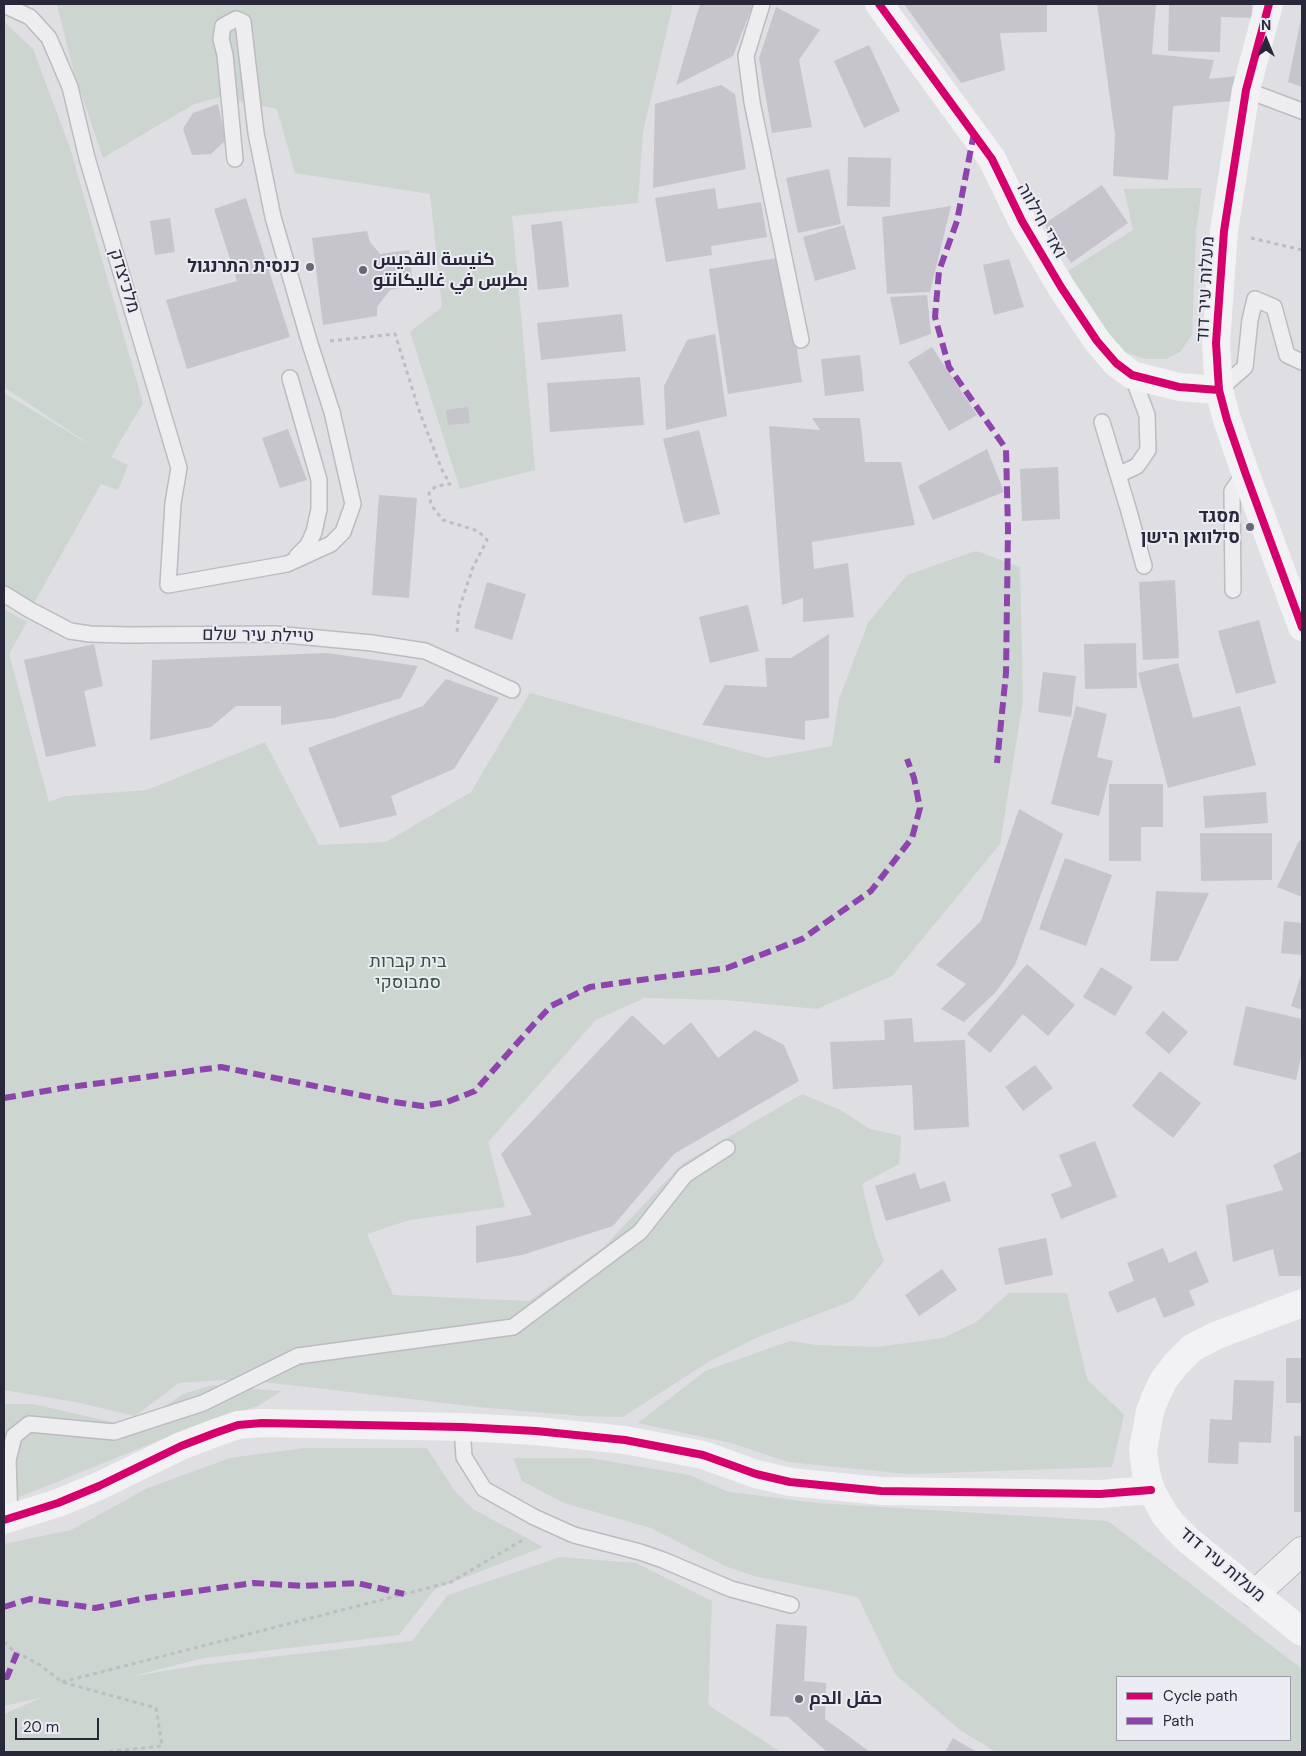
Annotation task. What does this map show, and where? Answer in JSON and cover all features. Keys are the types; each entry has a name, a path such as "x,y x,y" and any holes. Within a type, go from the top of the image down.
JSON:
{"street":[{"name":"ואדי חילווה","path":"879,4 992,159 1022,221 1062,287 1097,341 1116,363 1132,375 1179,387 1219,390"},
{"name":"מעלות עיר דוד","path":"1269,4 1246,90 1224,231 1216,343 1219,390 1227,420 1302,627"},
{"name":"מעלות עיר דוד","path":"1302,1304 1215,1336 1192,1348 1163,1381 1150,1411 1144,1450 1145,1465 1151,1490 1165,1514 1188,1540 1302,1632"},
{"path":"7,1520 99,1486 181,1446 238,1426 262,1423 462,1427 625,1440 704,1454 756,1474 790,1482 881,1492 1100,1494 1151,1490"},
{"path":"1255,1594 1302,1552"}],"lane":[{"path":"762,4 746,56 752,102 801,340"},
{"name":"מלכיצדק","path":"4,5 30,18 49,38 70,87 87,158 179,468 173,503 168,585 287,564"},
{"path":"235,159 225,55 221,39 223,26 236,19 243,22 256,133 272,217 332,412 353,504 343,532 331,544 287,564"},
{"path":"1246,90 1302,111"},
{"path":"1219,390 1245,367 1250,320 1255,299 1274,307 1287,355 1302,362"},
{"path":"1118,475 1137,466 1148,450 1149,432 1147,415 1132,375"},
{"path":"287,564 308,545 311,538 319,509 320,480 290,378"},
{"path":"1102,422 1144,566"},
{"path":"1233,590 1232,491 1245,472"},
{"name":"טיילת עיר שלם","path":"4,594 70,631 118,635 274,634 372,643 425,651 512,690"},
{"path":"7,1520 8,1460 14,1436 29,1424 114,1432 203,1403 298,1356 514,1327 640,1232 685,1175 727,1148"},
{"path":"462,1427 464,1457 484,1489 534,1517 574,1535 640,1552 732,1589 791,1606"}],"path":[{"path":"1224,231 1302,250"},
{"path":"310,344 395,334 420,413 442,470 450,484 436,486 430,493 432,505 443,520 478,531 487,540 473,567 459,609 457,633"},
{"path":"62,1682 451,1582 550,1524"},
{"path":"4,1642 14,1651 40,1665 62,1682 156,1708 162,1746 104,1752"}],"green space":[{"path":"57,4 673,4 643,132 638,203 512,216 535,470 460,489 410,332 442,307 430,194 295,173 277,109 221,97 194,104 103,158 73,69"},
{"path":"4,22 33,49 70,148 143,403 111,457 128,465 118,490 101,484 30,610 4,594 4,393 95,448 4,387"},
{"path":"1202,188 1196,231 1192,335 1180,352 1166,359 1146,359 1124,352 1106,338 1068,271 1133,230 1124,189"},
{"name":"בית קברות סמבוסקי","path":"976,551 1020,567 1023,700 1000,844 892,976 817,1009 725,1000 644,998 596,1020 488,1142 505,1207 409,1220 367,1234 393,1295 529,1301 604,1247 682,1164 802,1094 840,1110 870,1129 901,1136 899,1164 862,1184 875,1237 884,1261 852,1301 758,1337 708,1362 623,1417 581,1416 479,1407 238,1379 179,1383 135,1416 75,1402 4,1390 4,609 27,622 9,654 49,802 65,796 147,790 265,742 319,845 386,842 471,792 530,693 767,758 832,746 839,699 868,623 907,575"},
{"path":"1009,1293 1067,1293 1087,1379 1124,1415 1112,1467 907,1474 788,1462 731,1443 638,1423 705,1371 790,1341 817,1345 877,1347 943,1338 976,1322"},
{"path":"213,1385 281,1391 258,1406 192,1427 4,1502 4,1407 6,1404 33,1404 133,1427 183,1394"},
{"path":"304,1448 427,1448 454,1490 473,1509 543,1547 435,1589 399,1635 204,1658 129,1677 200,1665 412,1641 448,1595 560,1557 636,1563 712,1601 708,1705 781,1752 4,1752 4,1714 43,1697 4,1706 4,1544 71,1530 148,1488 230,1458"},
{"path":"513,1458 590,1458 689,1475 729,1492 816,1503 1108,1521 1302,1669 1302,1752 996,1752 960,1730 895,1674 858,1597 754,1576 725,1566 651,1528 564,1503 522,1481"}],"building":[{"path":"700,4 753,4 733,56 676,85"},
{"path":"904,4 1047,4 1047,32 1000,33 1005,70 961,83"},
{"path":"1097,4 1156,4 1152,54 1214,60 1209,79 1237,76 1233,101 1173,106 1168,180 1113,176 1115,135"},
{"path":"1169,4 1252,4 1252,18 1221,17 1220,52 1168,51"},
{"path":"776,7 820,30 799,60 812,127 772,133 759,58"},
{"path":"1302,20 1302,87 1288,82"},
{"path":"869,45 900,111 864,128 834,61"},
{"path":"721,85 735,94 746,169 653,188 655,104"},
{"path":"218,104 226,140 211,154 192,155 183,129 193,113"},
{"path":"848,157 891,158 890,207 847,206"},
{"path":"829,169 841,224 798,233 786,178"},
{"path":"1102,185 1128,223 1071,263 1044,224"},
{"path":"715,188 718,209 761,202 767,237 711,246 712,255 666,262 655,198"},
{"path":"246,198 290,337 187,369 166,300 237,281 214,209"},
{"path":"951,206 930,292 887,294 882,217"},
{"path":"170,218 175,252 155,255 150,221"},
{"path":"562,221 569,287 538,290 531,225"},
{"path":"844,225 856,269 815,281 803,237"},
{"name":"كنيسة القديس بطرس في غاليكانتو","path":"367,231 370,242 380,254 409,250 413,285 390,290 377,307 377,316 323,325 312,238"},
{"path":"783,257 802,382 728,394 709,269"},
{"path":"1009,259 1024,307 994,315 983,265"},
{"path":"927,295 931,334 900,345 890,297"},
{"path":"622,314 626,351 541,360 537,323"},
{"path":"715,334 727,416 666,430 664,386 687,340"},
{"path":"932,347 977,415 949,431 908,362"},
{"path":"860,355 864,391 825,396 821,359"},
{"path":"640,377 644,425 550,432 547,383"},
{"path":"468,407 470,423 448,425 446,410"},
{"path":"812,418 860,418 865,462 901,462 915,525 812,542 814,569 848,563 854,617 803,622 803,598 782,605 769,426 820,430"},
{"path":"288,429 307,480 280,488 262,438"},
{"path":"699,430 720,514 684,523 663,439"},
{"path":"987,449 1004,492 933,520 918,486"},
{"path":"1058,467 1060,519 1022,521 1020,469"},
{"path":"379,495 417,498 409,598 372,595"},
{"path":"1175,580 1179,658 1143,660 1139,582"},
{"path":"487,582 526,594 512,640 474,628"},
{"path":"748,605 759,651 710,663 699,617"},
{"path":"1259,620 1276,683 1236,694 1218,631"},
{"path":"829,634 829,718 805,721 805,740 702,725 725,685 767,687 765,658 791,658"},
{"path":"1136,643 1137,688 1085,689 1084,644"},
{"path":"94,644 103,686 84,691 96,746 46,757 24,660"},
{"path":"327,653 418,666 401,698 334,718 281,725 281,706 236,706 211,727 150,740 152,660"},
{"path":"1178,663 1193,718 1240,706 1256,765 1168,788 1138,673"},
{"path":"1043,672 1076,676 1071,717 1038,712"},
{"path":"446,679 499,698 454,769 391,796 397,815 340,828 308,748 423,706"},
{"path":"1076,706 1107,714 1097,757 1113,761 1099,816 1051,804"},
{"path":"1109,784 1163,784 1163,827 1141,827 1141,861 1109,861"},
{"path":"1266,792 1268,823 1205,828 1203,796"},
{"path":"1019,809 1063,834 1015,965 996,992 964,1022 941,1009 966,984 936,965 981,921"},
{"path":"1200,833 1272,833 1272,880 1201,881"},
{"path":"1302,838 1302,897 1277,887"},
{"path":"1065,858 1112,875 1086,946 1039,929"},
{"path":"1156,891 1209,893 1178,961 1150,961"},
{"path":"1284,921 1302,923 1302,955 1281,953"},
{"path":"1027,964 1075,1005 1048,1036 1023,1014 990,1053 967,1034"},
{"path":"1101,967 1133,987 1115,1016 1083,997"},
{"path":"1302,972 1302,1010 1291,1006"},
{"path":"1246,1006 1302,1019 1302,1053 1296,1080 1233,1065"},
{"path":"1163,1011 1188,1032 1169,1054 1145,1033"},
{"path":"632,1015 664,1045 691,1022 718,1058 755,1030 784,1045 799,1081 674,1154 613,1226 522,1255 476,1263 476,1226 532,1215 501,1154"},
{"path":"912,1018 914,1042 965,1040 969,1127 914,1130 912,1085 833,1089 830,1042 885,1040 884,1020"},
{"path":"1035,1065 1053,1088 1023,1111 1005,1087"},
{"path":"1160,1071 1201,1103 1173,1138 1132,1106"},
{"path":"1095,1141 1117,1197 1061,1219 1051,1194 1072,1186 1059,1155"},
{"path":"1302,1151 1302,1276 1279,1276 1273,1249 1233,1262 1226,1205 1283,1190 1273,1165"},
{"path":"915,1173 920,1189 945,1181 951,1201 886,1221 875,1186"},
{"path":"1046,1238 1053,1275 1005,1285 998,1248"},
{"path":"1163,1248 1169,1263 1196,1251 1209,1282 1189,1291 1195,1305 1164,1318 1155,1297 1117,1313 1108,1292 1134,1281 1127,1263"},
{"path":"942,1269 957,1290 919,1316 905,1295"},
{"path":"1286,1358 1302,1358 1302,1403 1286,1403"},
{"path":"1234,1380 1274,1381 1271,1443 1239,1442 1238,1464 1208,1463 1210,1419 1232,1420"},
{"path":"1294,1436 1302,1436 1302,1512 1294,1512"},
{"name":"حقل الدم","path":"776,1624 807,1626 804,1681 826,1683 825,1719 870,1752 827,1752 788,1717 770,1716"},
{"path":"953,1738 977,1752 945,1752"}],"marked path":[{"path":"974,133 957,221 939,271 935,317 949,367 1006,449 1008,529 1006,673 997,763"},
{"path":"4,1098 63,1088 221,1067 394,1102 422,1106 447,1102 475,1091 551,1006 590,987 727,968 802,939 871,891 912,838 920,808 914,778 907,759"},
{"path":"4,1607 30,1599 95,1608 146,1598 254,1583 303,1586 357,1583 404,1594"},
{"path":"4,1677 7,1677 17,1653"}],"cycle path":[{"path":"879,4 992,159 1022,221 1061,287 1097,341 1116,363 1132,375 1179,387 1219,390"},
{"path":"1269,4 1246,90 1224,231 1216,343 1219,390 1227,420 1302,627"},
{"path":"4,1520 58,1503 99,1486 181,1446 215,1433 238,1425 262,1423 462,1427 536,1431 625,1440 703,1455 756,1474 790,1482 881,1491 1100,1494 1151,1490"}],"place":[{"name":"כנסית התרנגול","path":"310,267"},
{"name":"كنيسة القديس بطرس في غاليكانتو","path":"363,270"},
{"name":"מסגד סילוואן הישן","path":"1250,527"},
{"name":"حقل الدم","path":"799,1699"}]}
